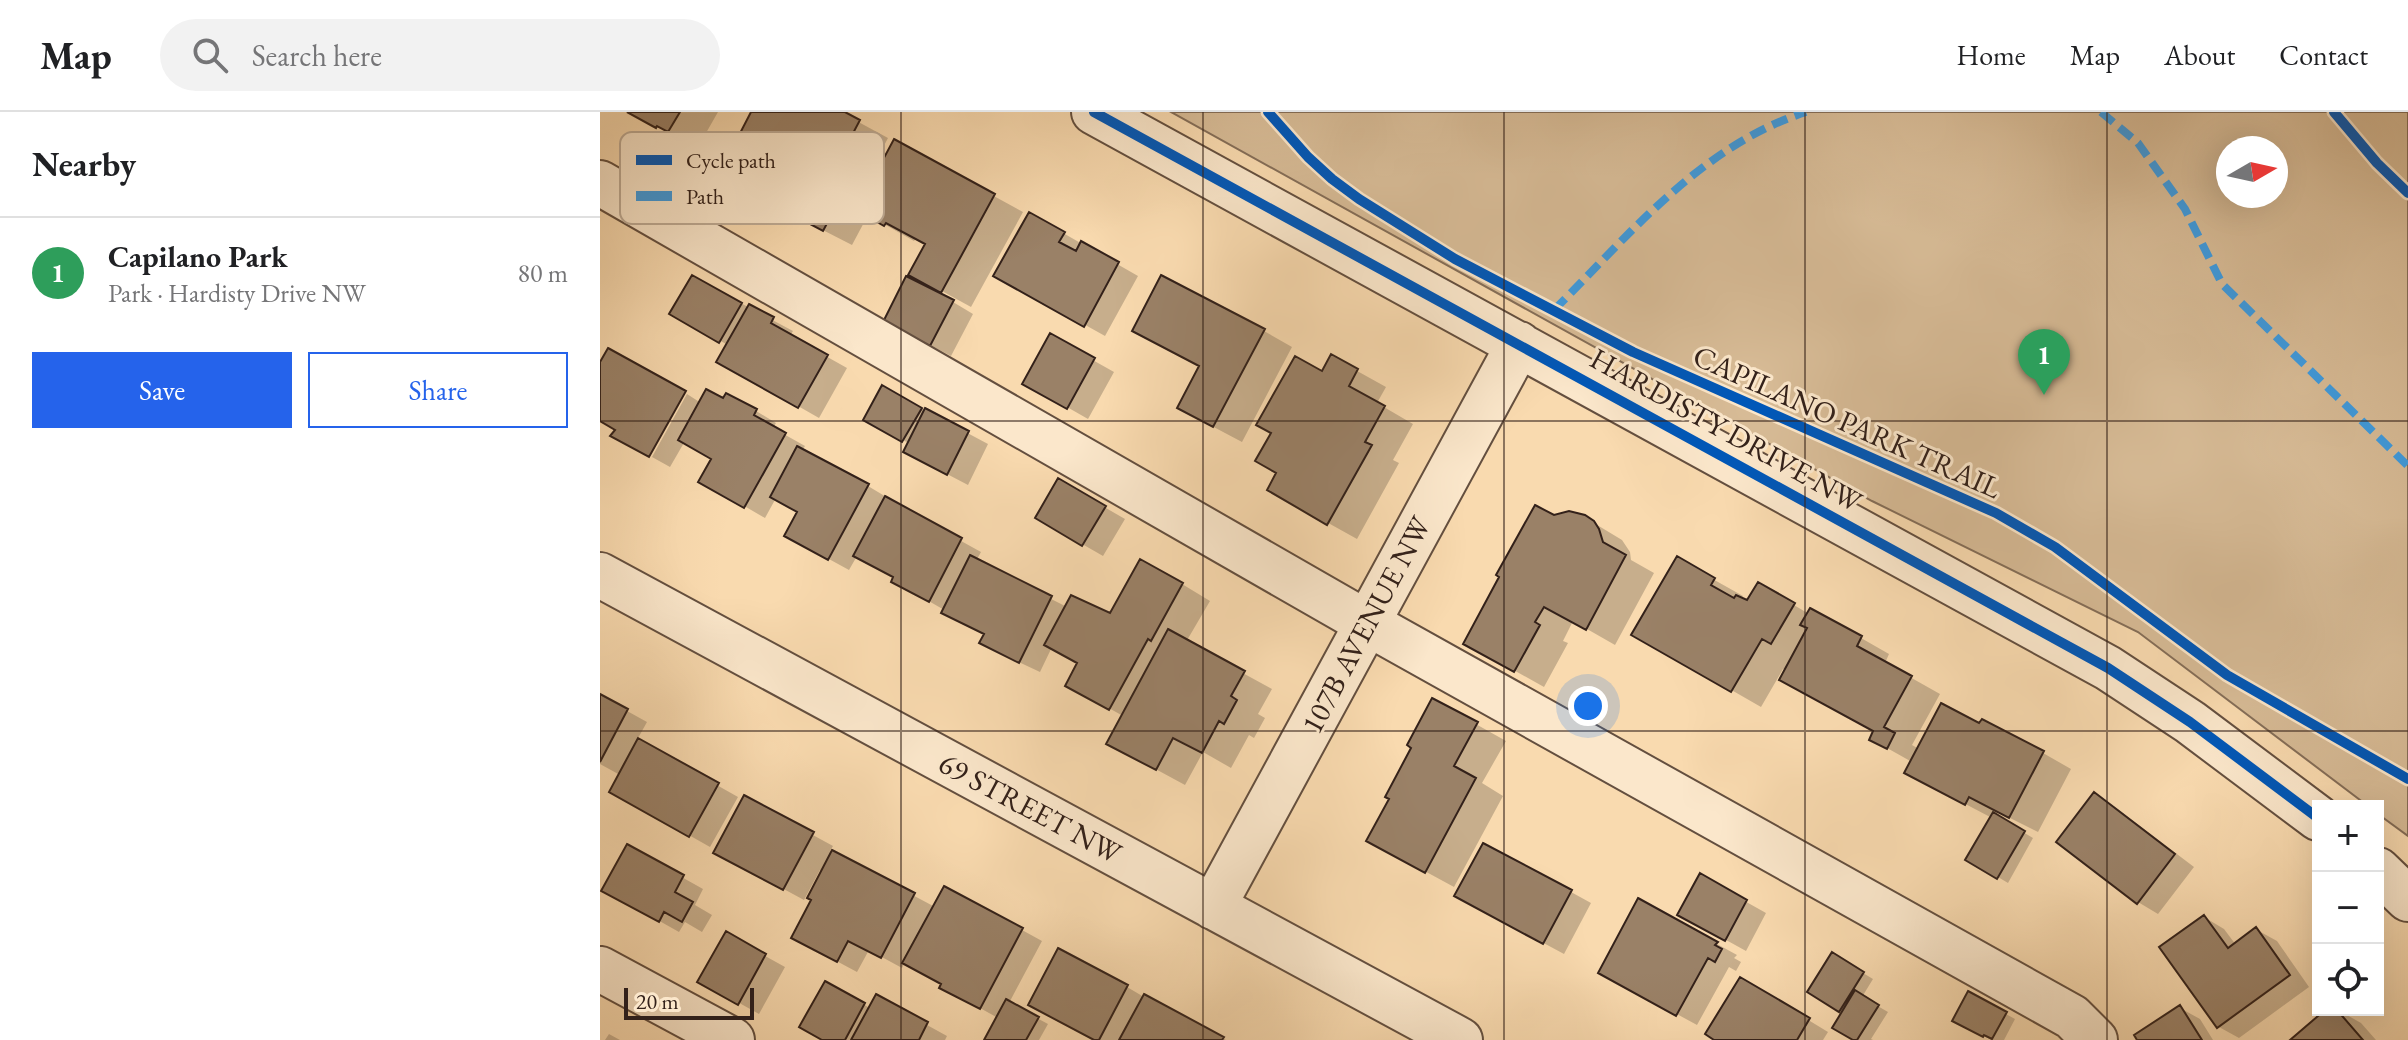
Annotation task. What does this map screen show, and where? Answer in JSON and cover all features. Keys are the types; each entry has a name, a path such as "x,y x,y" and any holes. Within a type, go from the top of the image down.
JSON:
{"street":[{"name":"HARDISTY DRIVE NW","path":"1094,112 2108,668 2190,722 2312,814"},
{"path":"600,183 620,194"},
{"path":"671,224 1367,623 2072,1017 2095,1040"},
{"name":"107B AVENUE NW","path":"1213,907 1519,344"},
{"name":"69 STREET NW","path":"600,575 1460,1040"},
{"path":"2380,872 2408,899"},
{"path":"600,969 732,1040"}],"shaded area":[{"path":"1171,112 2408,112 2408,836 2384,818 2384,800 2360,800 2138,632 1872,501"}],"building":[{"path":"627,112 680,112 668,132"},
{"path":"751,112 845,112 860,120 854,132 741,132"},
{"path":"894,139 995,194 941,293 908,275 925,244 886,223 884,226 880,224 884,224 884,158"},
{"path":"1029,212 1065,232 1059,242 1076,251 1081,241 1119,262 1084,327 993,276"},
{"path":"810,224 827,224 823,231"},
{"path":"692,275 742,303 719,343 669,314"},
{"path":"1161,275 1265,329 1213,427 1177,408 1199,366 1132,331"},
{"path":"906,276 954,300 930,346 883,322"},
{"path":"749,304 774,317 771,323 828,355 798,408 716,362"},
{"path":"1050,333 1095,358 1067,409 1022,384"},
{"path":"608,348 686,391 649,457 610,436 615,430 600,421 600,362"},
{"path":"1331,354 1358,369 1349,386 1385,406 1365,442 1372,445 1327,525 1267,490 1276,473 1255,461 1271,433 1256,425 1295,356 1322,371"},
{"path":"882,385 922,408 902,442 863,420"},
{"path":"706,389 723,398 726,393 757,409 754,415 786,433 744,508 698,482 711,459 678,440"},
{"path":"925,408 969,431 947,475 903,452"},
{"path":"797,446 869,484 828,560 784,536 797,512 770,497"},
{"path":"1058,478 1106,506 1082,546 1035,518"},
{"path":"885,496 962,538 929,602 891,582 893,577 853,556"},
{"path":"1535,505 1554,515 1569,511 1585,515 1594,521 1603,542 1626,555 1586,630 1544,607 1535,622 1540,625 1514,672 1463,644 1499,577 1496,575"},
{"path":"970,555 1052,596 1019,663 979,643 984,634 941,613"},
{"path":"1677,556 1715,578 1711,585 1734,598 1736,595 1747,600 1758,582 1795,603 1771,644 1762,639 1731,692 1631,635"},
{"path":"1140,559 1183,583 1109,710 1065,686 1077,663 1044,645 1071,595 1110,613"},
{"path":"1810,608 1862,636 1857,646 1912,676 1884,727 1895,733 1887,749 1869,740 1873,731 1779,680 1807,628 1800,625"},
{"path":"1168,629 1245,671 1231,696 1237,700 1224,724 1219,721 1202,753 1173,738 1156,770 1106,744"},
{"path":"600,694 628,709 600,762"},
{"path":"1432,698 1478,722 1454,766 1476,778 1425,873 1366,841 1389,799 1385,797 1411,748 1407,745"},
{"path":"1941,703 1979,723 1982,719 2044,751 2009,818 1969,797 1965,805 1904,773"},
{"path":"638,738 719,783 689,837 609,792"},
{"path":"2094,792 2175,854 2137,904 2056,842"},
{"path":"744,795 814,832 783,890 713,853"},
{"path":"1993,812 2025,831 1997,879 1965,860"},
{"path":"1483,843 1572,890 1543,944 1454,896"},
{"path":"627,844 684,875 675,892 693,902 682,922 664,912 659,922 601,891"},
{"path":"832,850 915,893 881,958 848,941 837,962 791,938"},
{"path":"1700,873 1747,900 1725,941 1677,915"},
{"path":"944,886 1023,928 980,1009 939,988 941,984 902,963"},
{"path":"1638,898 1718,942 1715,945 1722,949 1715,962 1708,958 1676,1016 1598,973"},
{"path":"2204,915 2228,948 2256,927 2290,975 2217,1028 2159,947"},
{"path":"726,931 766,954 738,1005 697,982"},
{"path":"1058,948 1128,985 1099,1040 1028,1005"},
{"path":"1832,952 1864,972 1839,1012 1807,992"},
{"path":"1740,977 1810,1018 1797,1040 1714,1040 1705,1034"},
{"path":"825,981 865,1003 845,1040 822,1040 799,1027"},
{"path":"1855,990 1879,1005 1857,1040 1853,1040 1832,1028"},
{"path":"1968,991 2007,1012 1992,1039 1952,1021"},
{"path":"876,994 928,1022 919,1040 851,1040"},
{"path":"1144,994 1224,1037 1222,1040 1119,1040"},
{"path":"1006,999 1039,1017 1026,1040 984,1040"},
{"path":"2180,1005 2202,1040 2137,1040 2134,1035"},
{"path":"2318,1016 2342,1016 2363,1040 2290,1040"}],"marked path":[{"path":"1554,310 1639,223 1700,169 1768,127 1806,112"},
{"path":"2101,112 2138,143 2185,209 2222,284 2408,466"}],"cycle path":[{"path":"1094,112 2108,668 2190,722 2312,814"},
{"name":"CAPILANO PARK TRAIL","path":"1268,112 1332,179 1455,259 1633,352 1996,513 2055,547 2227,675 2408,779"},
{"path":"2334,112 2377,163 2408,193"}],"place":[{"name":"Capilano Park","path":"2044,395"}]}
